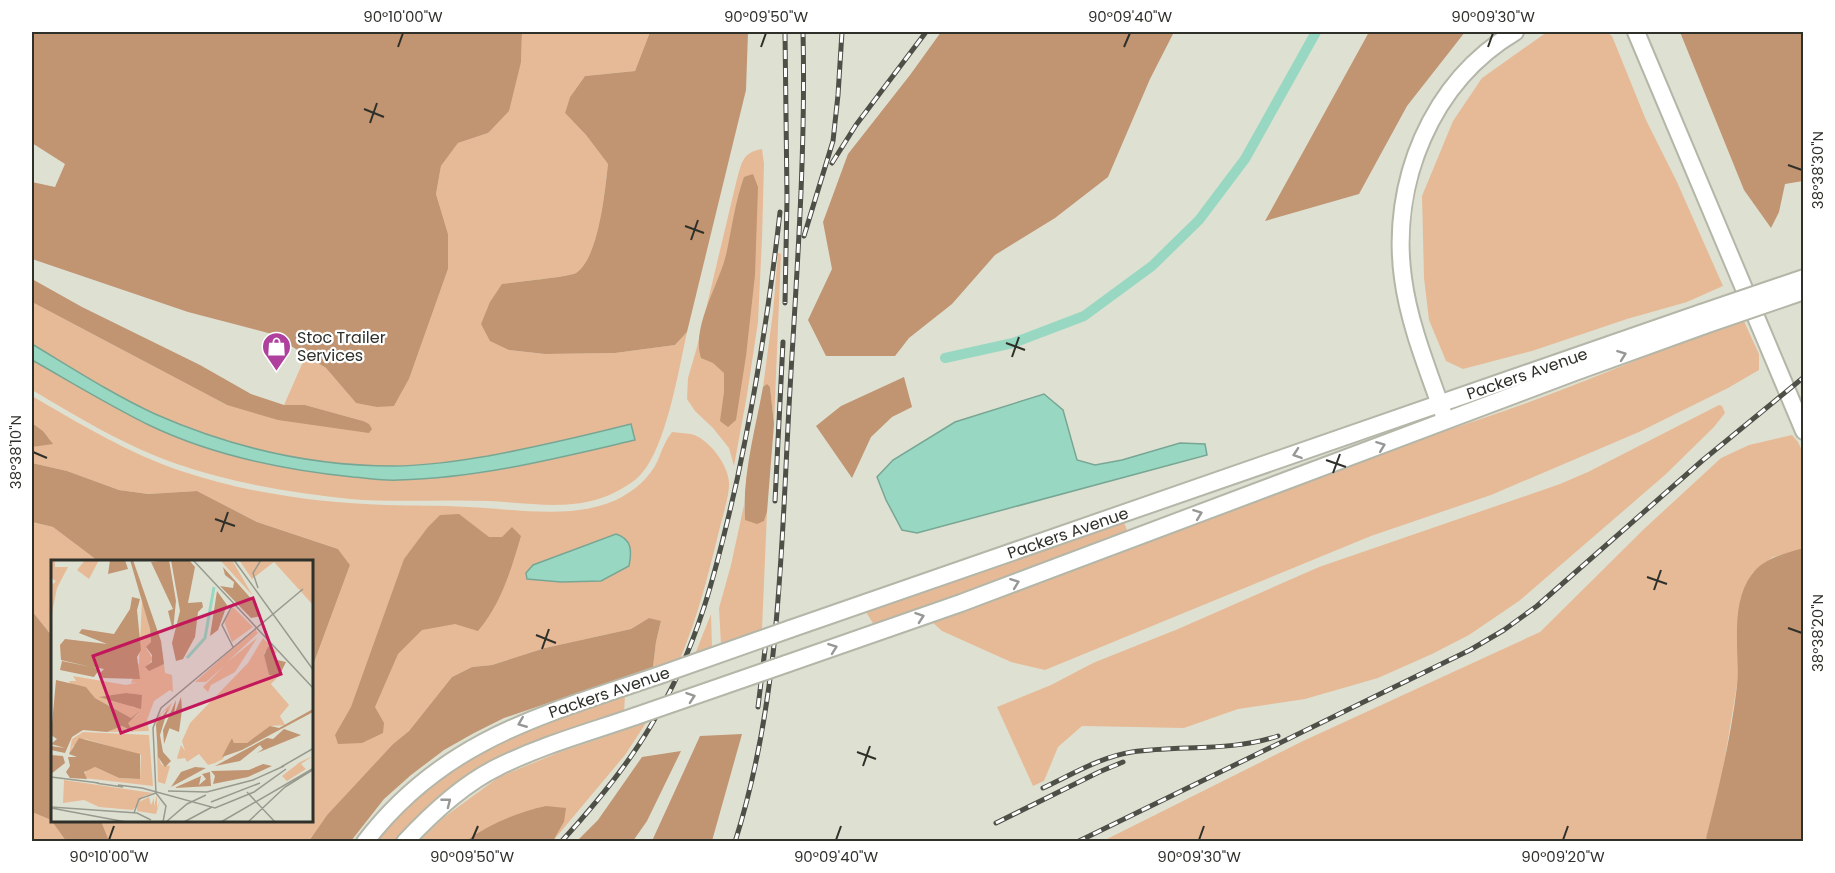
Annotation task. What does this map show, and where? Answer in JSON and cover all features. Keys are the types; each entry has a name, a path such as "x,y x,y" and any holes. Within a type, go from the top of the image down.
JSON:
{"main road":[{"path":"1446,421 1411,318 1403,279 1400,245 1407,184 1417,151 1445,96 1464,73 1488,50 1515,32"},
{"path":"1636,32 1803,431"},
{"name":"Packers Avenue","path":"405,842 430,815 458,793 495,768 536,750 961,603 1575,372 1803,278"},
{"name":"Packers Avenue","path":"365,842 407,795 442,766 503,731 549,713 1440,405 1703,319 1803,291"}],"shaded area":[{"path":"32,32 522,32 521,62 509,111 488,133 458,143 441,166 436,194 448,234 448,269 409,379 394,406 377,407 356,403 326,368 272,334 188,312 32,259 32,182 55,187 65,164 32,143"},
{"path":"522,32 650,32 635,71 585,76 570,97 565,113 586,135 608,164 600,223 584,265 571,275 502,284 509,350 545,354 615,353 675,345 687,332 663,433 646,469 635,480 599,499 563,505 487,501 367,500 306,494 219,477 158,457 102,430 32,390 32,360 151,426 199,446 275,466 381,480 428,479 488,472 635,440 630,424 506,453 429,464 362,465 301,458 241,445 154,414 32,344 32,302 227,405 363,421 305,405 284,405 306,355 326,368 356,403 394,406 409,379 448,269 448,234 436,194 441,166 458,143 488,133 521,62"},
{"path":"650,32 748,32 746,90 687,332 675,345 615,353 545,354 509,350 490,341 481,324 490,302 502,284 571,275 584,265 600,223 608,164 586,135 565,113 570,97 585,76 635,71"},
{"path":"941,32 1174,32 1150,79 1108,177 1055,218 995,255 952,304 909,338 895,356 826,356 808,320 832,269 823,222 848,154"},
{"path":"1369,32 1465,32 1407,106 1359,194 1265,221"},
{"path":"1547,32 1607,32 1612,36 1646,120 1677,182 1723,286 1687,302 1627,319 1532,351 1463,369 1446,361 1429,320 1424,278 1422,196 1453,121 1482,78"},
{"path":"1680,32 1803,32 1803,181 1785,184 1779,212 1771,228 1744,190"},
{"path":"762,149 764,164 758,322 734,466 729,448 687,399 688,378 741,166 750,153"},
{"path":"753,174 758,187 755,275 736,420 728,427 720,421 724,373 713,363 701,358 700,333 707,306 723,267 744,177"},
{"path":"778,253 781,254 774,424 770,387 767,385 763,387"},
{"path":"32,279 82,307 200,365 251,394 284,405 305,405 363,421 372,429 369,433 278,420 227,405 32,302"},
{"path":"1743,319 1759,354 1759,370 1728,388 1639,432 1491,495 1371,536 1045,670 1011,662 942,631 932,622 1276,488 1532,401"},
{"path":"904,377 912,407 892,417 871,437 852,478 816,426 841,406"},
{"path":"767,384 770,387 774,424 767,512 764,521 757,524 745,520 745,487 763,387"},
{"path":"32,396 142,456 181,471 206,479 283,496 360,504 458,506 543,512 581,510 599,506 629,492 651,473 672,432 697,436 710,446 725,467 729,482 703,594 680,659 653,667 661,622 649,618 631,629 545,648 492,665 472,667 452,677 409,731 393,744 327,815 309,841 109,842 101,822 314,822 314,663 350,565 338,549 257,522 197,491 148,494 119,490 67,471 32,463 32,447 52,443 43,431 32,423"},
{"path":"1719,405 1725,413 1714,427 1665,475 1519,601 1469,635 1378,678 1305,699 1238,709 1184,728 1082,726 1058,747 1044,781 1033,786 997,707 1051,685 1093,663 1178,629 1319,567 1560,484"},
{"path":"32,423 43,431 53,444 32,447"},
{"path":"1792,435 1804,455 1803,549 1773,557 1752,573 1739,612 1737,685 1721,782 1706,838 1709,841 1101,842 1303,741 1540,632 1644,529 1721,458 1749,445"},
{"path":"32,463 67,471 119,490 148,494 197,491 257,522 338,549 350,565 314,663 314,560 97,560 53,527 32,522"},
{"path":"744,505 745,520 764,521 767,512 762,630 721,645 719,608"},
{"path":"459,514 489,537 502,537 512,527 521,536 509,574 493,610 478,631 455,624 422,630 398,654 375,707 384,723 383,733 362,743 338,744 335,735 351,707 404,559 440,515"},
{"path":"32,522 53,527 97,560 51,560 51,635 32,611"},
{"path":"1124,522 1128,533 874,625 866,612 1001,563"},
{"path":"1804,549 1803,841 1709,841 1706,838 1724,762 1737,686 1737,628 1740,600 1752,574 1762,564"},
{"path":"32,611 51,635 51,820 32,812"},
{"path":"711,614 712,648 695,654"},
{"path":"649,618 661,621 653,667 504,718 474,733 444,750 411,775 384,799 351,841 309,841 327,815 393,744 409,731 452,677 472,667 492,665 545,648 631,629"},
{"path":"625,696 624,712 569,731 396,841 375,842 423,792 444,774 475,754 516,734"},
{"path":"646,723 625,755 553,841 564,822 474,836 466,841 418,842 443,818 499,777 560,752"},
{"path":"742,734 712,841 652,841 700,736"},
{"path":"681,751 647,821 633,841 577,841 598,820 642,757"},
{"path":"546,806 566,808 564,822 553,841 466,841 504,819"},
{"path":"32,812 51,820 66,841 32,841"},
{"path":"52,822 101,822 109,841 66,841"}],"water":[{"path":"32,344 139,406 183,426 242,445 332,463 393,466 465,460 506,453 631,424 635,440 518,466 428,478 381,480 275,466 199,446 151,426 32,360"},
{"path":"1044,394 1063,410 1077,460 1095,465 1122,460 1180,443 1205,444 1207,455 917,533 902,530 877,477 893,460 955,422"},
{"path":"616,534 625,539 630,546 629,566 601,581 561,582 527,579 526,573 533,565"}],"waterway":[{"path":"945,358 1013,343 1084,316 1152,266 1199,220 1245,159 1316,32"}],"railway":[{"path":"785,32 787,198 785,303"},
{"path":"735,842 750,789 761,735 776,626 800,219 803,32"},
{"path":"804,236 833,141 842,32"},
{"path":"832,163 856,125 926,32"},
{"path":"561,842 608,787 650,727 681,668 704,607 737,480 750,413 767,313 780,212"},
{"path":"775,501 783,342"},
{"path":"1077,842 1470,650 1504,630 1537,606 1703,460 1804,377"},
{"path":"758,707 767,633"},
{"path":"1043,788 1086,767 1120,754 1242,744 1278,736"},
{"path":"996,823 1123,762"}],"place":[{"name":"Stoc Trailer Services","path":"276,372"}]}
